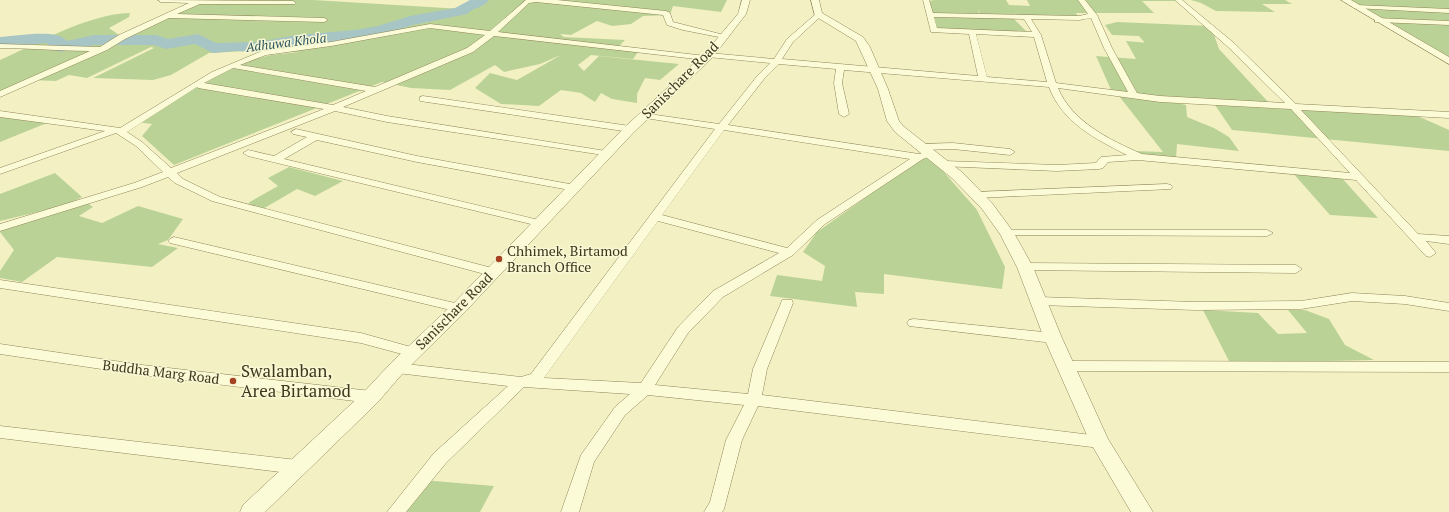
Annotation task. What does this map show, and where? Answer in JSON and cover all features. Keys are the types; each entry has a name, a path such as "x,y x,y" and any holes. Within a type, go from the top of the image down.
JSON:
{"street":[{"path":"161,0 293,3"},
{"path":"0,228 138,186 334,108 470,50 491,34 527,2 534,0"},
{"path":"537,0 666,13 670,23 683,28 724,36"},
{"name":"Sanischare Road","path":"251,512 371,398 397,368 459,308 539,223 576,188 630,129 707,56 742,14 746,0"},
{"path":"815,0 818,14 860,40 865,47 883,90 893,121 899,129 924,153 944,164 958,176 977,195 1007,233 1025,267 1053,338 1100,442 1142,512"},
{"path":"926,0 934,30 1037,35"},
{"path":"1081,0 1094,15 1108,48 1134,95"},
{"path":"1178,0 1231,45 1293,106 1430,253"},
{"path":"1345,0 1449,61"},
{"path":"0,94 102,49 122,37 200,1"},
{"path":"1356,7 1449,11"},
{"path":"396,512 440,458 522,382 536,378 656,218 722,126 761,76 776,62 790,41 818,14"},
{"path":"929,15 1079,18 1094,15"},
{"path":"168,16 324,20"},
{"path":"1026,16 1037,35 1053,85 1063,109 1072,117 1128,152 1140,156"},
{"path":"1378,20 1449,23"},
{"path":"0,171 119,131 198,84 249,58 270,51 317,46 400,29 430,26 491,34 707,56 1053,85 1160,99 1449,115"},
{"path":"1393,29 1449,31"},
{"path":"972,32 983,79"},
{"path":"0,46 42,46 57,49 102,49"},
{"path":"0,52 15,46"},
{"path":"233,66 375,90"},
{"path":"840,68 838,83 844,114"},
{"path":"198,84 388,119 606,154"},
{"path":"423,99 630,129"},
{"path":"0,114 119,131 140,144 179,181 216,199 492,272"},
{"path":"645,115 924,153"},
{"path":"296,132 418,159 576,188"},
{"path":"276,159 317,136"},
{"path":"570,512 587,460 620,411 645,389 682,330 718,294 789,252 821,222 924,153 953,146 1010,152"},
{"path":"248,153 539,223"},
{"path":"944,164 1057,168 1099,166 1105,159 1140,156 1359,177"},
{"path":"977,195 1167,187"},
{"path":"656,218 789,252"},
{"path":"1007,233 1267,233"},
{"path":"1416,237 1449,240"},
{"path":"174,241 459,308"},
{"path":"1025,267 1296,269"},
{"path":"0,284 361,338 413,352"},
{"path":"1038,301 1196,306 1301,305 1334,299 1370,298 1449,306"},
{"path":"713,512 718,504 734,440 754,400 760,370 787,303"},
{"path":"914,322 1053,338"},
{"name":"Buddha Marg Road","path":"0,349 142,370 371,398"},
{"path":"1065,366 1449,367"},
{"path":"397,368 522,382 645,389 754,400 1100,442"},
{"path":"0,432 297,467"}],"green space":[{"path":"202,0 313,0 462,9 482,0 727,0 721,12 673,6 670,15 643,16 631,24 612,26 597,21 571,35 560,34 564,37 625,40 619,46 638,52 633,59 591,55 578,65 584,71 599,56 679,64 660,80 645,78 637,94 637,103 612,99 601,93 595,102 581,93 561,90 539,106 501,104 475,88 490,73 517,80 561,55 540,64 504,72 495,65 450,90 411,88 382,82 174,165 142,136 152,124 137,122 235,64 271,55 299,52 266,53 266,50 209,53 171,75 153,80 93,78 154,48 151,47 87,78 69,75 56,81 31,80 0,94 0,60 64,30 97,18 130,13 129,17 109,28 122,37"},
{"path":"929,0 1006,0 1009,5 1030,6 1027,0 1180,1 1142,1 1154,13 1076,13 1078,17 1016,15 1015,13 1015,15 980,14 978,9 979,14 932,14 930,1 934,1"},
{"path":"1191,0 1285,0 1292,4 1262,4 1275,12 1216,11 1201,3"},
{"path":"1346,0 1449,0 1449,58"},
{"path":"931,15 1013,18 1028,33 935,28"},
{"path":"1117,22 1211,26 1219,49 1271,105 1413,114 1449,130 1449,151 1232,130 1213,102 1254,104 1112,92 1096,56 1136,59 1126,41 1145,43 1139,36 1112,35 1105,25"},
{"path":"1119,96 1160,99 1186,105 1187,117 1214,128 1229,137 1239,151 1177,144 1176,159 1140,157 1133,151 1163,152"},
{"path":"0,114 52,121 0,142"},
{"path":"927,158 936,163 977,210 1005,267 1002,289 884,274 884,294 855,292 857,307 770,296 777,275 822,281 825,266 803,252 817,232 920,159"},
{"path":"289,167 343,181 315,196 297,189 261,210 248,203 278,186 268,178"},
{"path":"1292,172 1340,176 1378,218 1330,215"},
{"path":"55,173 82,197 69,204 83,200 93,207 79,216 102,223 138,206 183,219 168,240 158,244 178,248 152,267 57,257 22,282 0,278 0,271 14,250 0,232 0,224 50,209 0,221 0,194"},
{"path":"1203,310 1258,313 1278,334 1307,333 1288,310 1305,310 1329,319 1345,345 1374,360 1230,363"},
{"path":"422,480 494,486 480,512 396,512"}],"waterway":[{"name":"Adhuwa Khola","path":"0,42 49,38 59,41 55,44 61,47 94,40 156,40 166,44 198,39 213,48 236,46 258,47 297,40 355,35 381,30 410,21 462,11 462,9 482,0"}],"place":[{"name":"Chhimek, Birtamod Branch Office","path":"499,259"},
{"name":"Swalamban, Area Birtamod","path":"233,381"}]}
